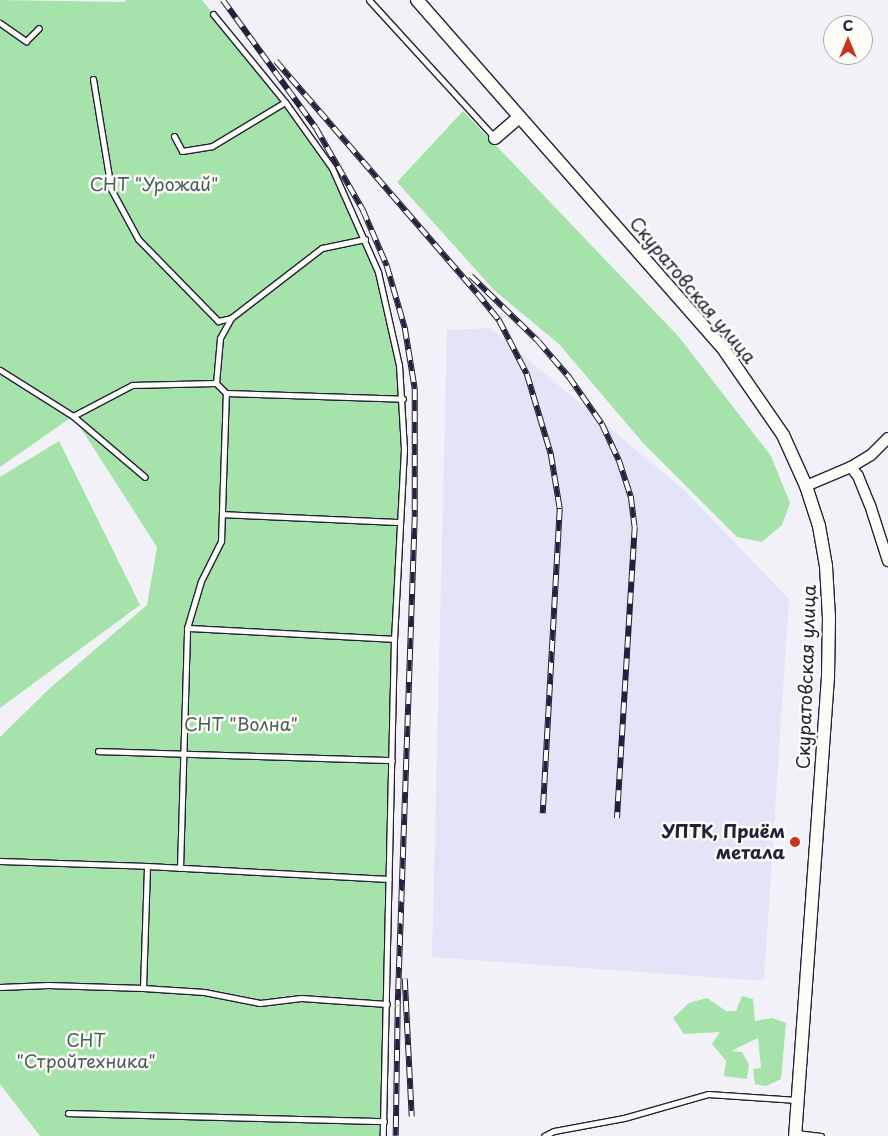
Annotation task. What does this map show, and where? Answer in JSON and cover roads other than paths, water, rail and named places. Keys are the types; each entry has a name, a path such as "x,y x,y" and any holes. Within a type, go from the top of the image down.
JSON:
{"street":[{"name":"Скуратовская улица","path":"417,0 725,351 783,435 806,486 819,526 826,566 829,618 827,687 795,1134"},
{"path":"495,138 519,116"},
{"path":"806,486 851,468 871,455 888,438"},
{"path":"851,468 858,476 867,498 888,561"}],"lane":[{"path":"369,0 495,138"},
{"path":"213,14 285,102 332,168 365,239 380,281 399,365 404,449 394,639 383,1136"},
{"path":"0,24 26,41 39,28"},
{"path":"93,79 111,189 138,239 218,321 231,318"},
{"path":"174,136 182,151 212,146 285,102"},
{"path":"216,383 220,338 231,318 322,248 365,239"},
{"path":"0,370 73,416 145,477"},
{"path":"73,416 132,385 216,383 226,393 402,399"},
{"path":"180,868 187,628 201,581 221,541 226,393"},
{"path":"222,514 400,522"},
{"path":"187,628 394,639"},
{"path":"98,751 392,760"},
{"path":"0,861 147,866 389,879"},
{"path":"143,988 147,866"},
{"path":"0,987 48,985 143,988 204,992 260,1003 301,998 387,1004"},
{"path":"544,1136 554,1131 624,1118 708,1094 798,1100"},
{"path":"68,1113 384,1121"},
{"path":"795,1134 822,1136"}],"railway":[{"path":"223,0 316,128 363,210 387,266 405,328 415,389 415,517 398,1006 396,1136"},
{"path":"276,61 499,320 527,374 551,454 560,509 543,814"},
{"path":"471,276 538,341 569,377 602,424 619,460 631,496 635,527 617,818"},
{"path":"405,979 412,1117"}],"place":[{"name":"УПТК, Приём метала","path":"795,842"}],"park label":[{"name":"СНТ \"Урожай\"","path":"154,184"},
{"name":"СНТ \"Волна\"","path":"241,724"},
{"name":"СНТ \"Стройтехника\"","path":"86,1051"}]}
